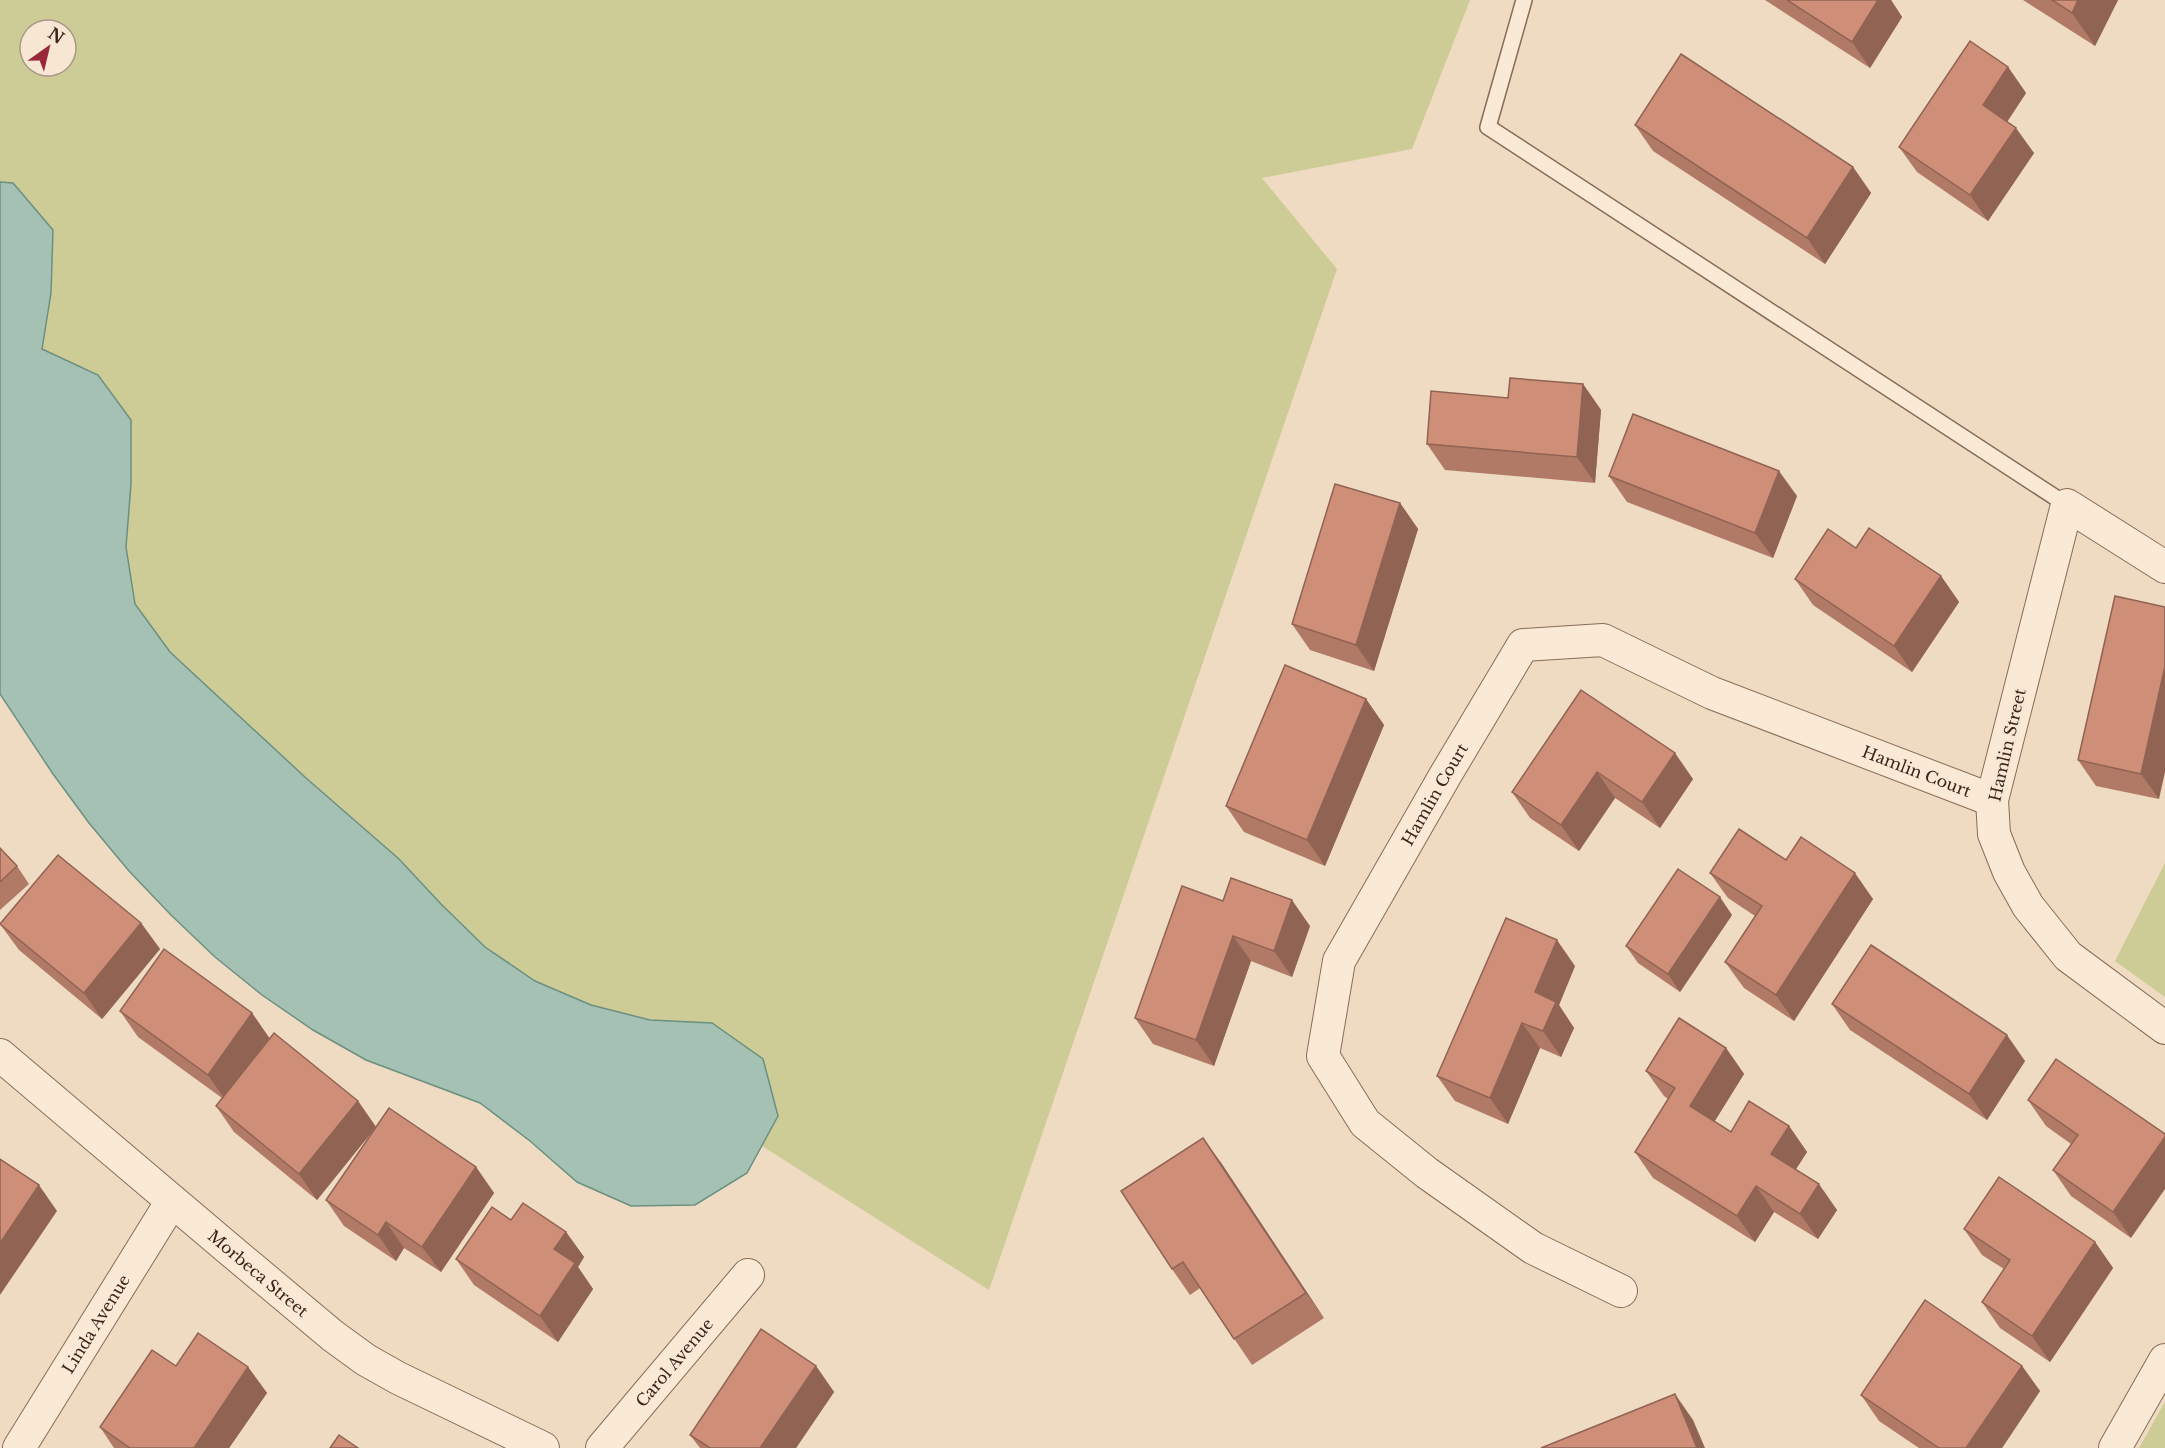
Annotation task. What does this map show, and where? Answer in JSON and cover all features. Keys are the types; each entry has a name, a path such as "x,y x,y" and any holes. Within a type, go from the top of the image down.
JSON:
{"street":[{"path":"2067,505 2165,567"},
{"name":"Hamlin Street","path":"2067,505 1992,800 1994,834 2009,872 2028,906 2068,956 2165,1028"},
{"name":"Hamlin Court","path":"1621,1292 1533,1248 1427,1173 1365,1123 1323,1056 1339,961 1523,645 1603,640 1712,693 1992,800"},
{"name":"Morbeca Street","path":"0,1055 333,1336 366,1360 398,1378 543,1448"},
{"name":"Linda Avenue","path":"19,1448 172,1201"},
{"name":"Carol Avenue","path":"602,1448 748,1275"},
{"path":"2115,1448 2165,1360"}],"lane":[{"path":"1524,0 1488,127 2067,505"}],"shaded area":[{"path":"0,0 1470,0 1412,149 1262,178 1337,269 989,1290 762,1146 778,1116 712,1023 650,1020 591,1005 535,981 485,947 399,859 306,778 170,652 135,604 126,547 131,484 131,420 98,375 42,349 51,293 53,230 13,183 0,182"},
{"path":"0,182 13,183 53,230 51,293 42,349 98,375 131,420 131,484 126,547 135,604 170,652 306,778 399,859 485,947 535,981 591,1005 650,1020 712,1023 763,1059 778,1116 747,1173 695,1205 631,1206 577,1182 530,1141 480,1103 366,1060 313,1030 262,995 215,957 171,915 129,871 89,823 53,774 0,694"},
{"path":"2165,863 2165,997 2115,961"},
{"path":"2165,1402 2165,1448 2139,1448"}],"building":[{"path":"1787,0 1878,0 1852,42"},
{"path":"2052,0 2078,0 2072,13"},
{"path":"1970,41 2008,67 1983,105 2016,128 1970,195 1899,147"},
{"path":"1681,54 1853,167 1807,238 1635,125"},
{"path":"1510,378 1583,384 1577,457 1427,444 1431,391 1508,398"},
{"path":"1633,414 1779,471 1755,533 1609,476"},
{"path":"1335,484 1400,503 1356,645 1292,624"},
{"path":"1869,528 1941,576 1894,646 1795,579 1828,529 1856,548"},
{"path":"2115,596 2165,607 2165,666 2141,774 2078,760"},
{"path":"1285,665 1366,699 1307,840 1226,806"},
{"path":"1581,690 1675,753 1642,802 1597,772 1561,825 1512,792"},
{"path":"1739,829 1786,860 1801,837 1855,873 1776,995 1725,962 1762,906 1710,873"},
{"path":"0,848 17,866 0,882"},
{"path":"58,855 141,923 84,993 0,924"},
{"path":"1678,869 1720,897 1668,974 1626,946"},
{"path":"1231,878 1292,900 1274,951 1233,936 1196,1040 1135,1018 1182,886 1223,901"},
{"path":"1506,918 1557,940 1535,992 1556,1002 1543,1031 1522,1023 1490,1098 1437,1076"},
{"path":"1871,945 2007,1035 1969,1094 1832,1004"},
{"path":"164,949 252,1013 208,1075 120,1011"},
{"path":"1679,1018 1726,1048 1690,1106 1731,1132 1749,1101 1789,1126 1771,1154 1819,1184 1800,1214 1756,1186 1737,1216 1635,1152 1675,1088 1646,1071"},
{"path":"274,1033 358,1101 299,1174 216,1106"},
{"path":"2056,1059 2165,1134 2113,1212 2053,1170 2078,1135 2028,1100"},
{"path":"389,1108 476,1167 422,1247 386,1222 378,1235 326,1200"},
{"path":"1203,1138 1306,1293 1234,1339 1183,1262 1172,1269 1121,1191"},
{"path":"0,1159 39,1185 0,1243"},
{"path":"1999,1177 2095,1242 2032,1336 1982,1302 2010,1260 1964,1229"},
{"path":"523,1203 566,1232 554,1249 575,1263 540,1316 456,1259 492,1207 511,1220"},
{"path":"1925,1300 2022,1366 1966,1448 1939,1448 1861,1395"},
{"path":"761,1329 816,1366 760,1448 710,1448 690,1435"},
{"path":"198,1333 248,1367 194,1448 130,1448 100,1427 152,1350 176,1366"},
{"path":"1675,1394 1697,1448 1541,1448"},
{"path":"339,1435 358,1448 330,1448"}]}
